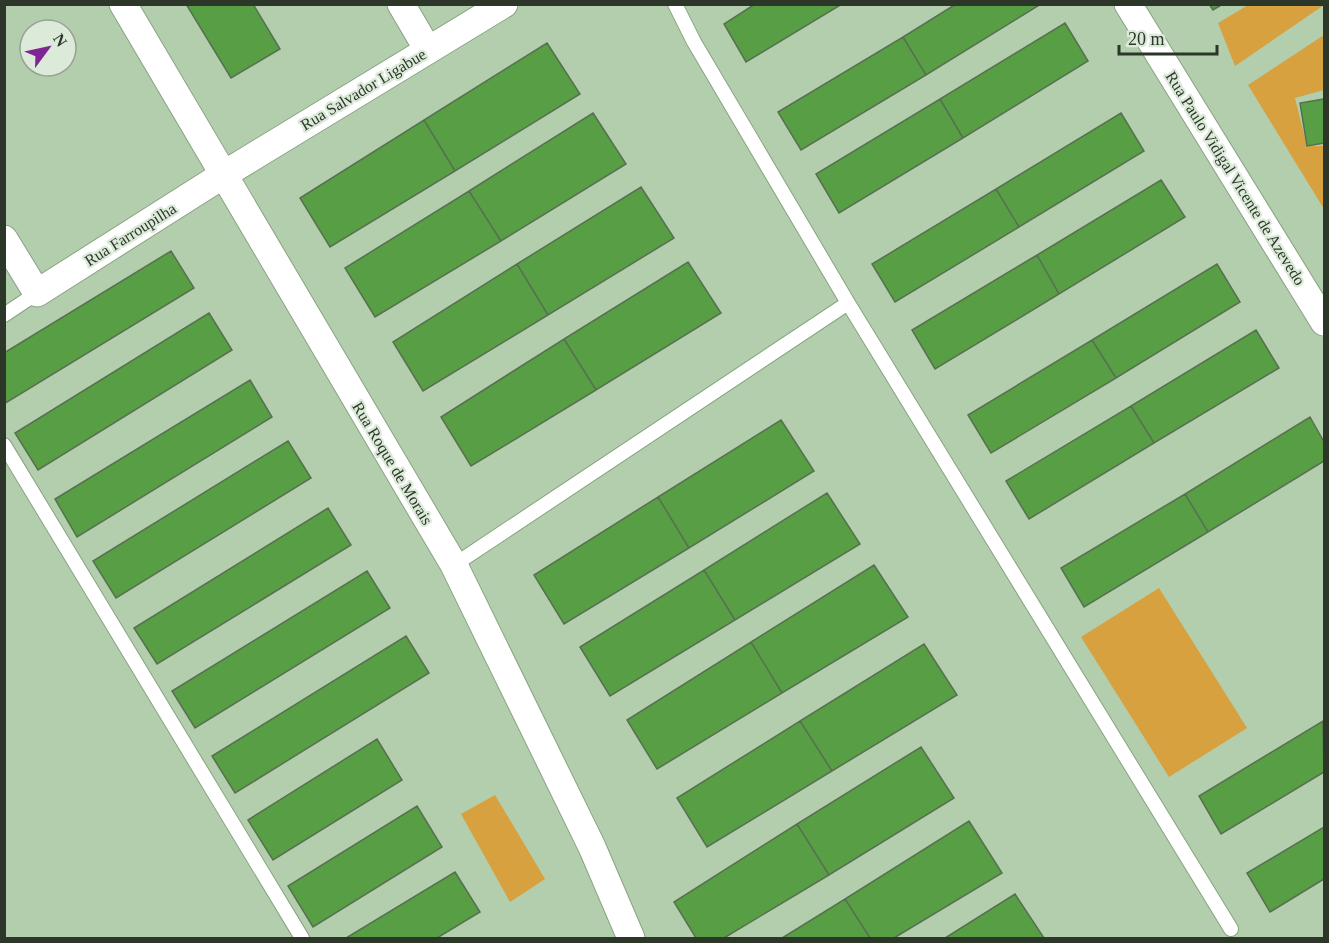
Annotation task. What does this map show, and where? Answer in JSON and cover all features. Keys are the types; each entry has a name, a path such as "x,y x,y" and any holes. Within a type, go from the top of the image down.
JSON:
{"street":[{"name":"Rua Roque de Morais","path":"123,4 454,565 592,847 631,939"},
{"path":"401,4 428,50"},
{"name":"Rua Salvador Ligabue","path":"223,175 504,4"},
{"name":"Rua Paulo Vidigal Vicente de Azevedo","path":"1128,4 1324,322"},
{"name":"Rua Farroupilha","path":"37,293 223,175"},
{"path":"4,239 37,293"}],"lane":[{"path":"675,4 705,62 848,303 1231,929"},
{"path":"4,315 37,293"},
{"path":"454,565 848,303"},
{"path":"4,445 302,939"}],"shaded area":[{"path":"1248,5 1324,5 1235,66 1218,23"},
{"path":"1324,35 1324,90 1295,98 1307,146 1324,146 1324,209 1248,85"},
{"path":"1159,588 1247,728 1169,777 1081,637"},
{"path":"495,795 545,879 510,902 461,814"}],"building":[{"path":"186,4 253,4 280,49 231,78"},
{"path":"755,4 842,4 746,62 724,24"},
{"path":"956,4 1041,4 926,75 903,37"},
{"path":"1209,4 1223,4 1213,10"},
{"path":"1065,23 1088,61 963,138 940,99"},
{"path":"903,37 926,75 801,150 778,112"},
{"path":"547,43 580,94 455,171 424,120"},
{"path":"940,99 963,138 839,213 816,174"},
{"path":"1324,99 1324,143 1307,146 1300,103"},
{"path":"593,113 626,164 501,241 469,191"},
{"path":"1121,113 1144,151 1019,227 996,189"},
{"path":"424,120 455,171 330,247 300,198"},
{"path":"1161,180 1185,217 1059,294 1037,255"},
{"path":"641,187 674,238 548,315 517,264"},
{"path":"996,189 1019,227 895,302 872,264"},
{"path":"469,191 501,241 375,317 345,268"},
{"path":"171,251 194,288 4,404 4,353"},
{"path":"1037,255 1059,294 935,369 912,330"},
{"path":"688,262 721,313 596,390 564,339"},
{"path":"517,264 548,315 423,391 393,342"},
{"path":"1217,264 1240,302 1116,378 1092,340"},
{"path":"209,313 232,350 38,470 15,433"},
{"path":"1256,330 1279,368 1154,443 1131,406"},
{"path":"564,339 596,390 471,466 441,417"},
{"path":"1092,340 1116,378 991,453 968,415"},
{"path":"250,380 272,417 77,537 55,499"},
{"path":"1131,406 1154,443 1029,519 1006,481"},
{"path":"1310,417 1324,442 1324,461 1208,532 1185,494"},
{"path":"781,420 814,471 689,548 658,497"},
{"path":"288,441 311,478 116,598 93,561"},
{"path":"827,493 860,544 735,620 704,570"},
{"path":"1185,494 1208,532 1084,607 1061,568"},
{"path":"658,497 689,548 564,624 534,575"},
{"path":"328,508 351,545 157,664 134,628"},
{"path":"874,565 908,617 782,693 751,642"},
{"path":"704,570 735,620 610,696 580,647"},
{"path":"367,571 390,608 195,728 172,691"},
{"path":"406,636 429,673 235,793 212,756"},
{"path":"751,642 782,693 657,769 627,720"},
{"path":"924,644 957,695 832,771 800,721"},
{"path":"800,721 832,771 707,847 677,798"},
{"path":"1323,721 1324,772 1221,834 1199,796"},
{"path":"377,739 402,780 273,860 248,820"},
{"path":"921,747 954,798 829,875 797,824"},
{"path":"417,806 442,847 313,927 288,886"},
{"path":"969,821 1002,873 894,938 870,938 845,899"},
{"path":"797,824 829,875 724,938 696,938 674,902"},
{"path":"1324,827 1324,879 1270,912 1247,873"},
{"path":"455,872 480,912 437,938 346,938"},
{"path":"1015,894 1044,938 945,938"},
{"path":"845,899 870,938 782,938"}]}
